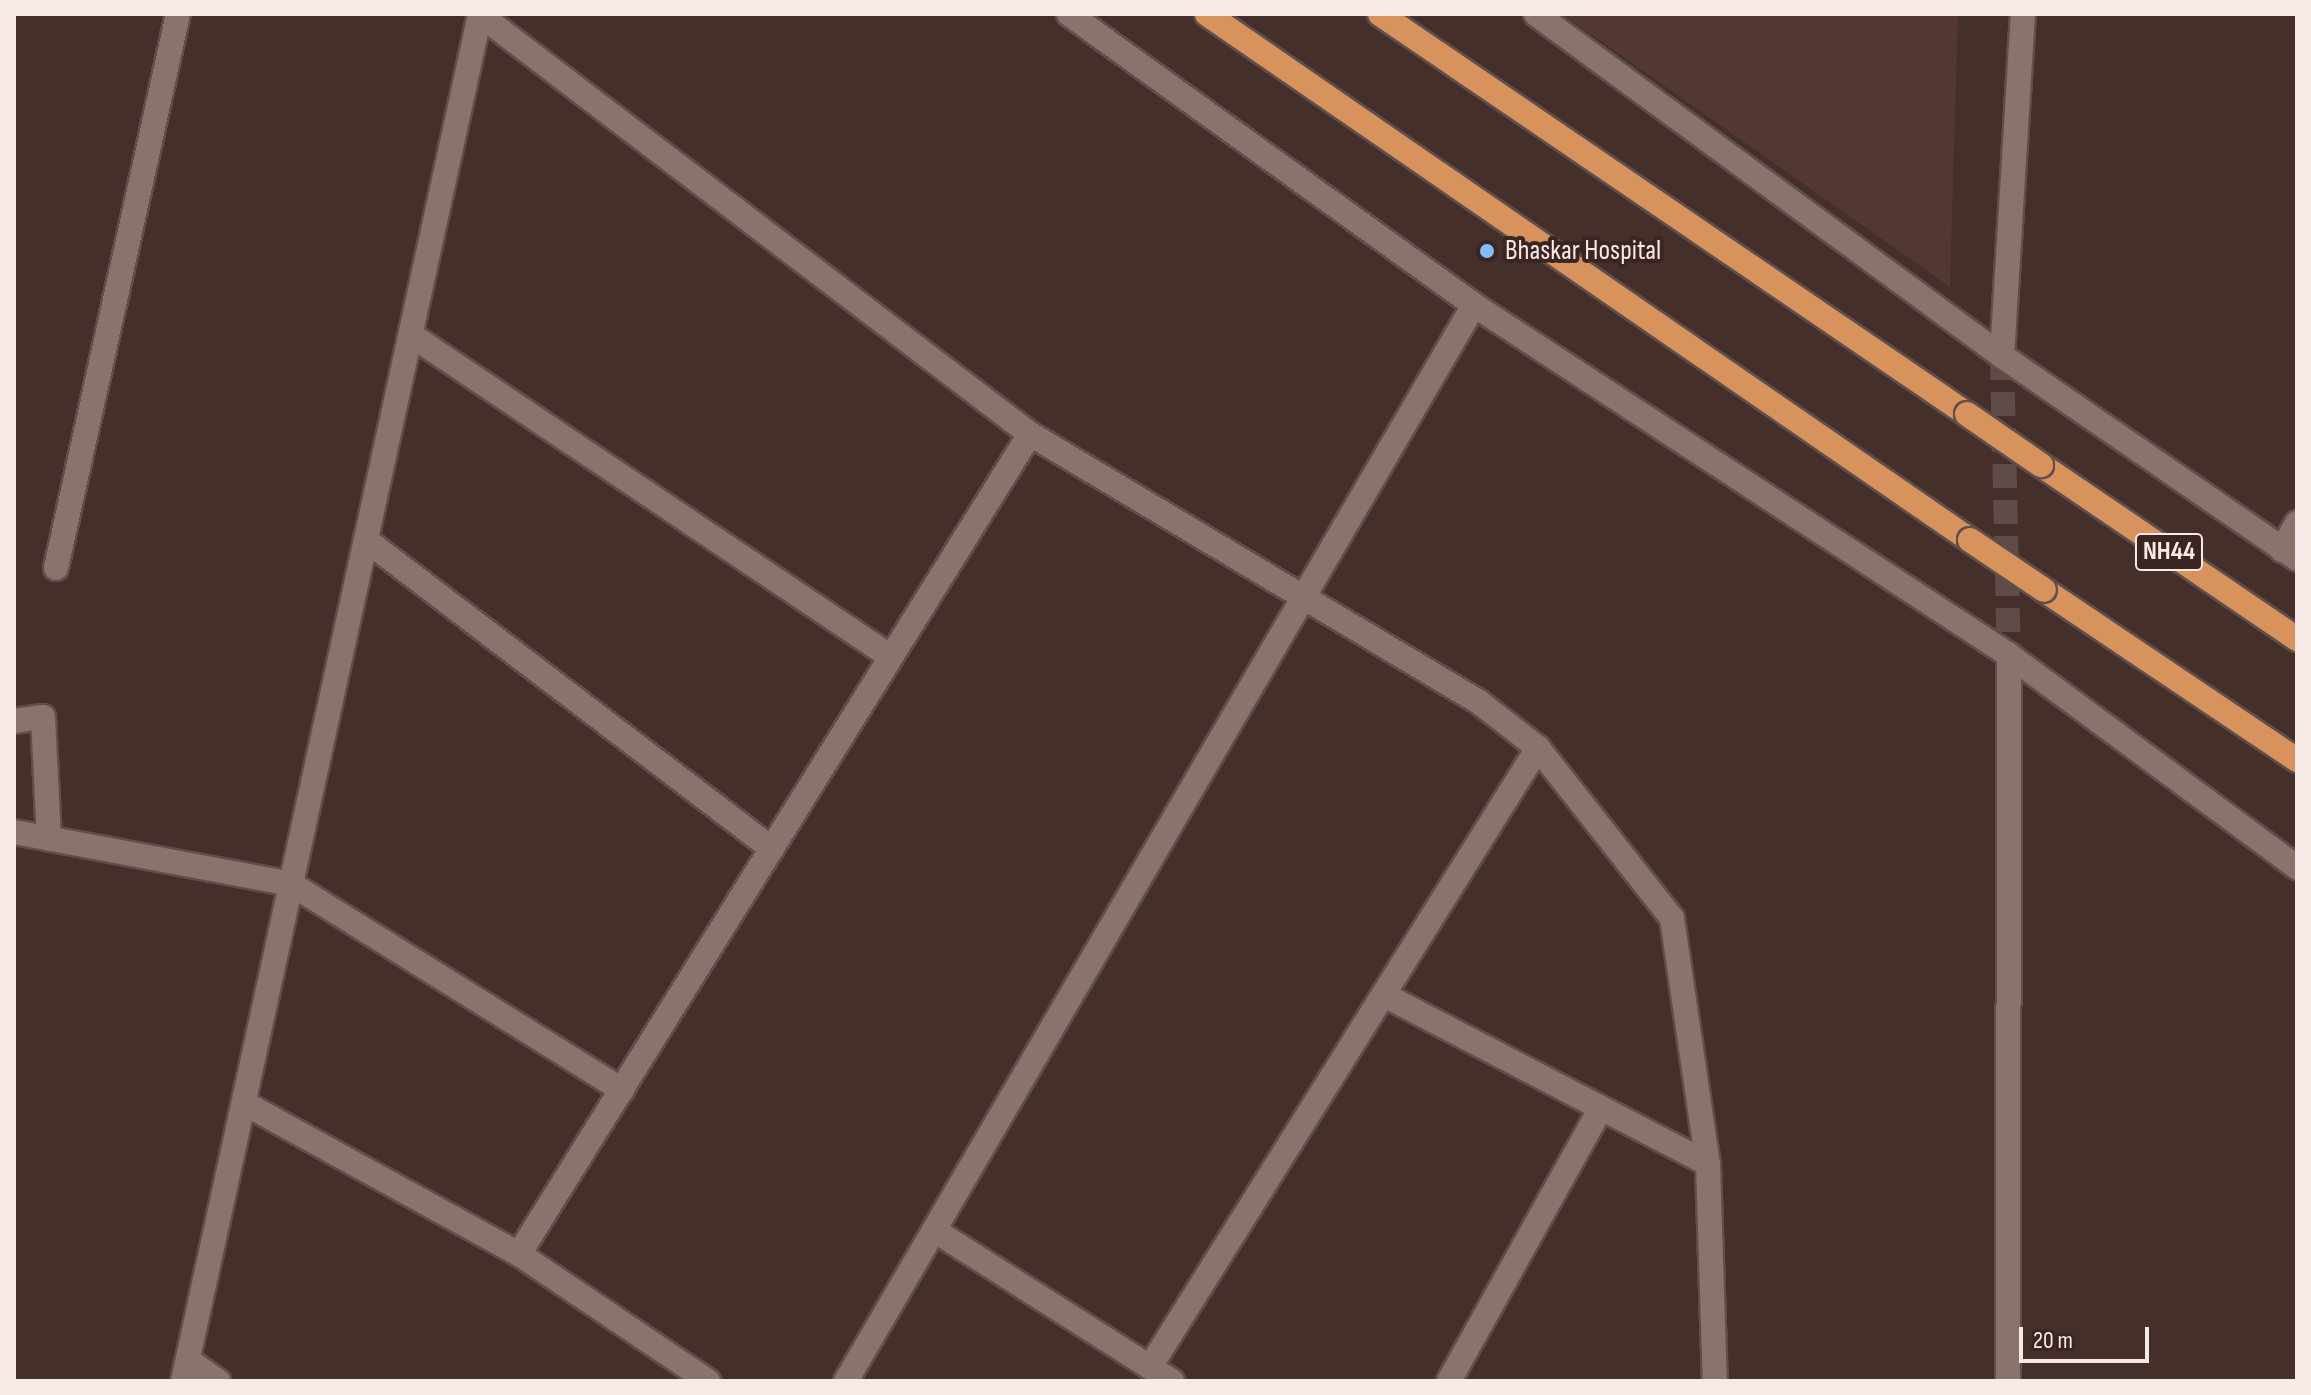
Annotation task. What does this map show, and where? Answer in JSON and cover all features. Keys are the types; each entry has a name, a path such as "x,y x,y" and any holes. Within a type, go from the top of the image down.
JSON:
{"highway":[{"path":"1207,14 1970,540 2297,760"},
{"name":"NH44","path":"1380,14 2297,639"}],"street":[{"path":"56,568 178,14"},
{"path":"218,1381 186,1370 480,14 1030,434 1479,702 1538,748 1672,918 1708,1164 1715,1381"},
{"path":"1069,14 1474,305 2009,655 2297,867"},
{"path":"1536,14 2002,356 2290,554 2297,523"},
{"path":"2002,356 2023,14"},
{"path":"846,1381 1474,305"},
{"path":"411,335 891,657"},
{"path":"519,1254 1030,434"},
{"path":"366,540 772,849"},
{"path":"2008,1381 2009,655"},
{"path":"14,721 43,717 49,839"},
{"path":"1150,1367 1538,748"},
{"path":"14,832 291,884 622,1090"},
{"path":"1384,995 1708,1164"},
{"path":"244,1103 519,1254 708,1381"},
{"path":"1449,1381 1601,1108"},
{"path":"934,1230 1172,1381"}],"shaded area":[{"path":"1562,14 1958,14 1950,287"}],"tunnel":[{"path":"2002,356 2009,655"}],"place":[{"name":"Bhaskar Hospital","path":"1487,251"}]}
